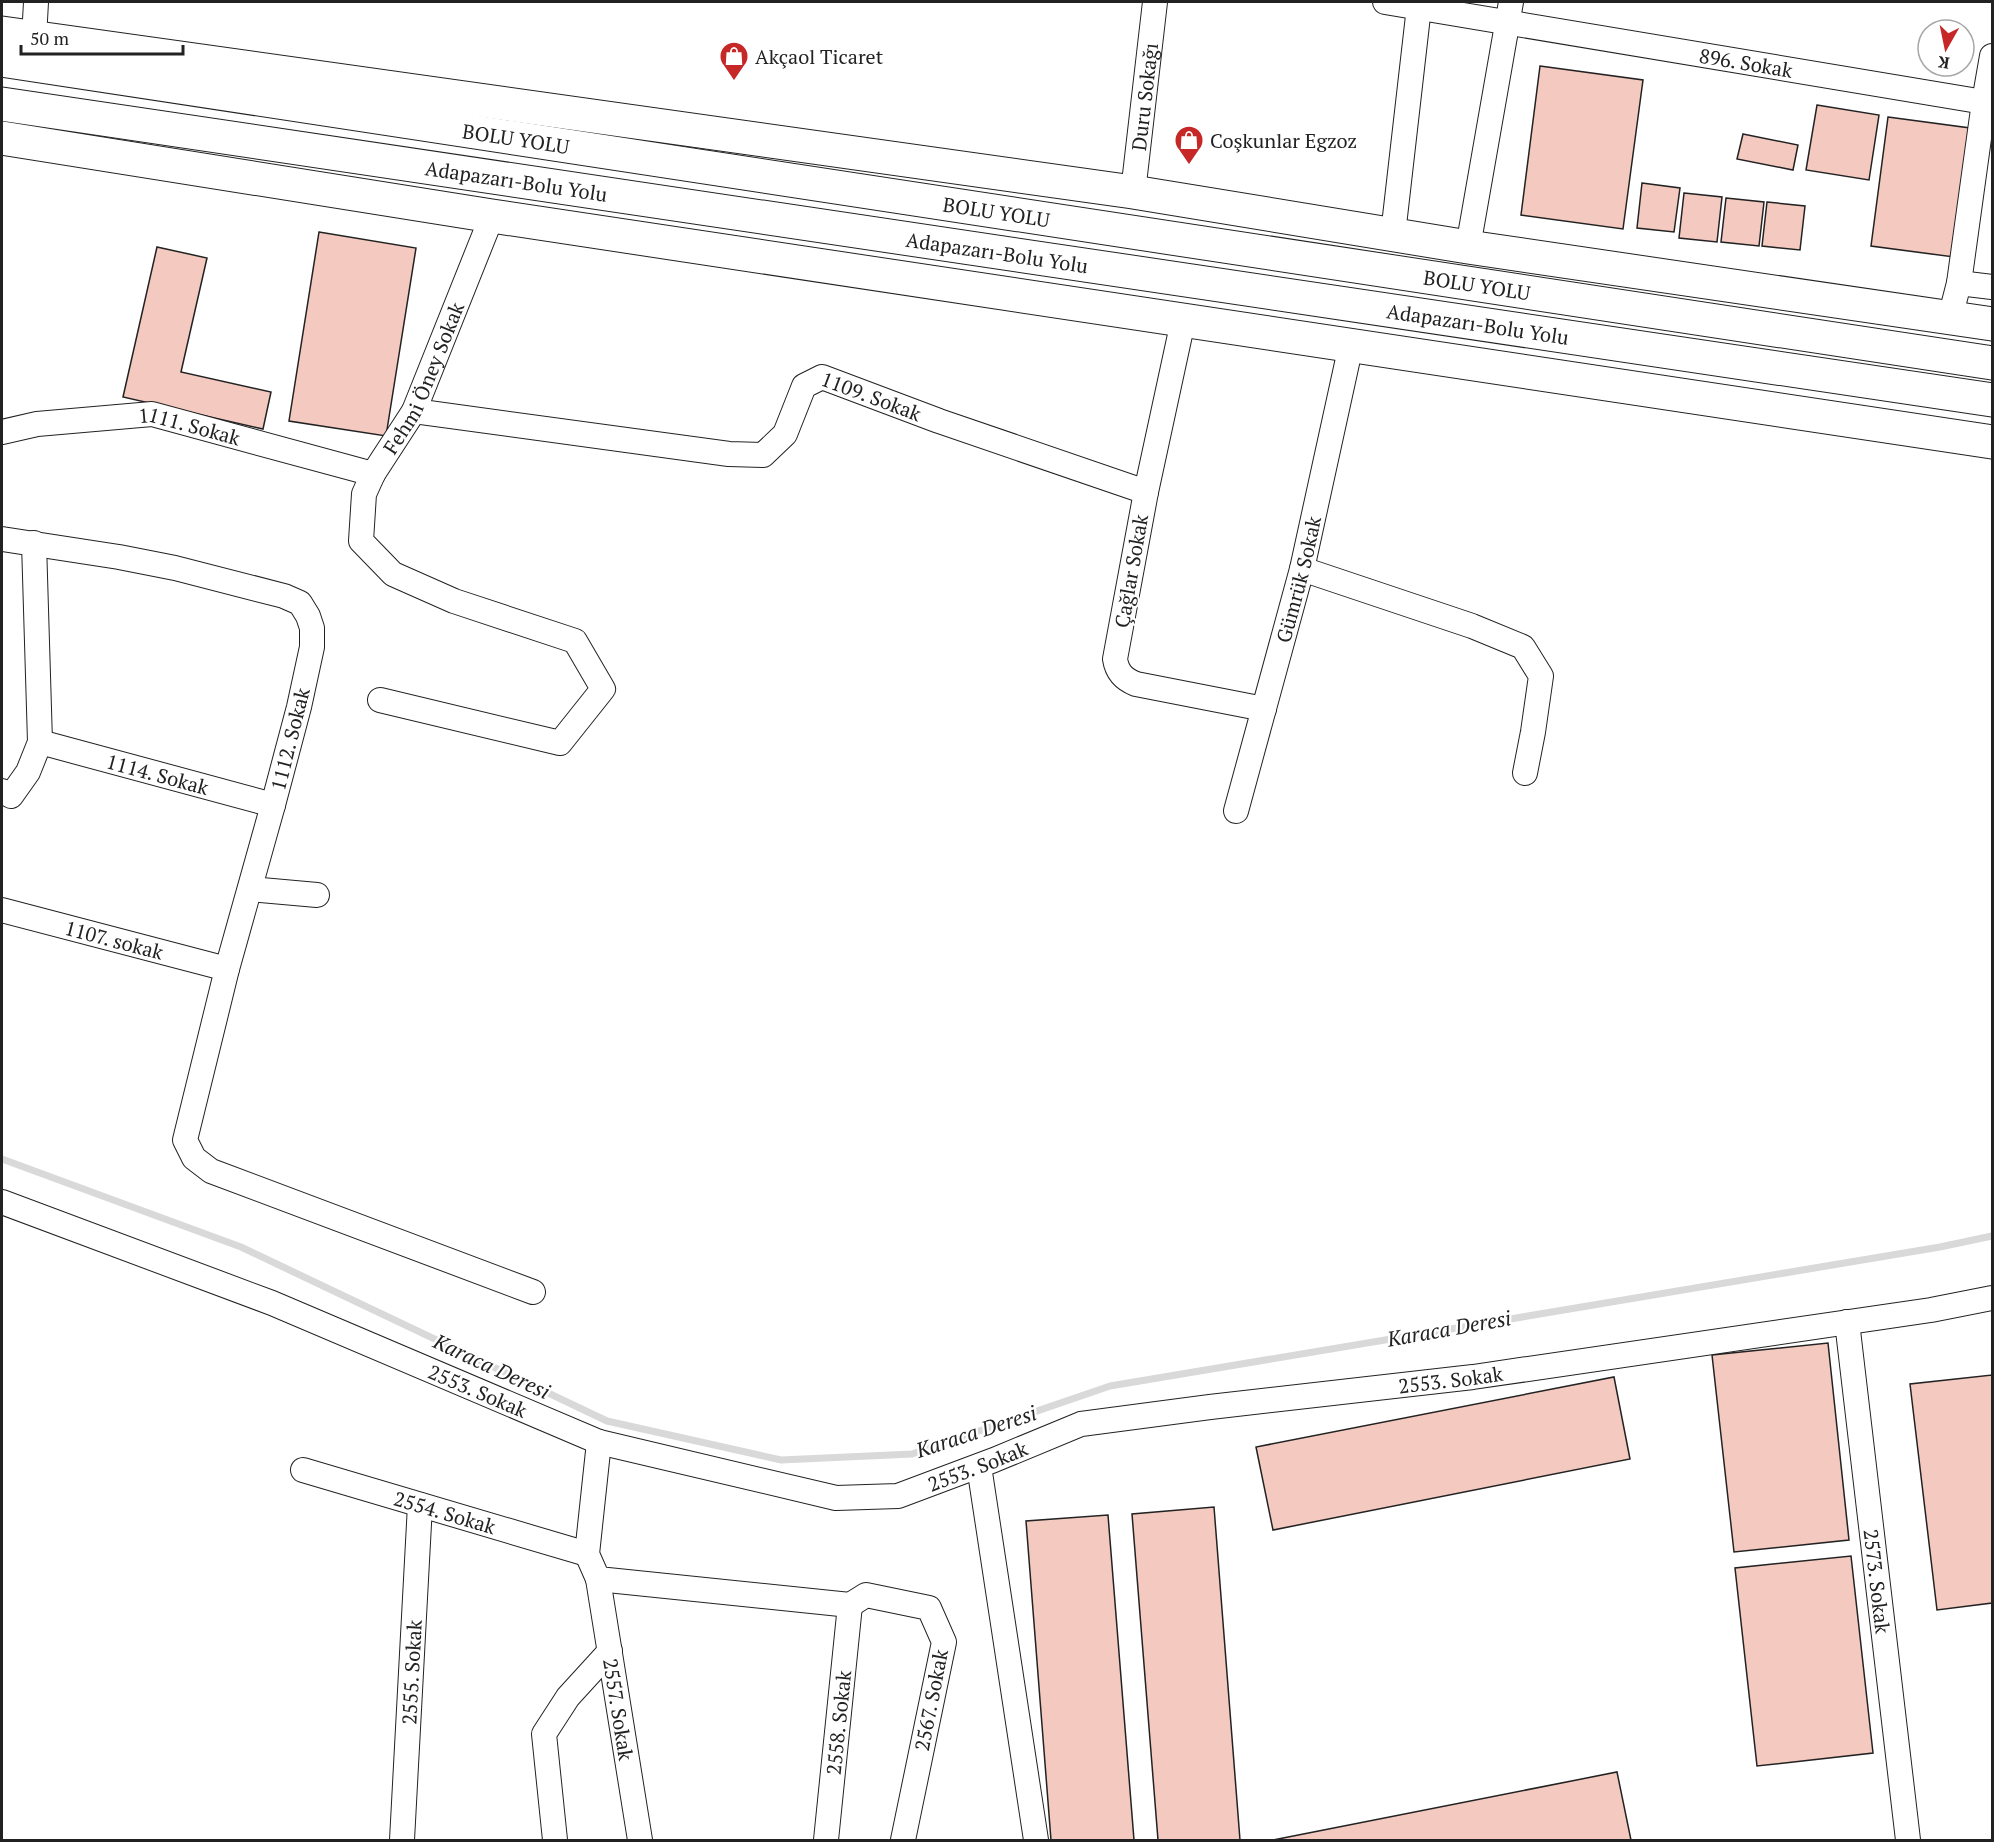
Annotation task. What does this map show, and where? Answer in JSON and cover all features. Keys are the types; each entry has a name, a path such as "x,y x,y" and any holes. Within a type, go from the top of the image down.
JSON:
{"highway":[{"path":"2,33 1133,192 1468,247 1992,324"},
{"name":"BOLU YOLU","path":"2,60 1992,363"},
{"name":"Adapazarı-Bolu Yolu","path":"2,104 1992,400"},
{"path":"2,138 492,216 1992,442"}],"street":[{"path":"30,2 34,38"},
{"name":"Duru Sokağı","path":"1133,192 1155,2"},
{"name":"896. Sokak","path":"1385,2 1419,7 1509,12 1984,102"},
{"path":"1393,234 1419,7"},
{"path":"1468,247 1509,12"},
{"path":"1950,318 1985,151 1984,102 1992,56"},
{"name":"Fehmi Öney Sokak","path":"380,700 560,744 603,689 575,641 454,601 393,574 361,541 364,494 373,474 414,411 492,216"},
{"path":"1959,283 1992,287"},
{"name":"Çağlar Sokak","path":"1183,321 1146,492 1115,658 1118,670 1128,681 1136,684 1264,709"},
{"name":"Gümrük Sokak","path":"1236,811 1302,570 1351,345"},
{"name":"1109. Sokak","path":"414,411 729,454 763,455 785,434 804,386 822,377 939,421 1146,492"},
{"name":"1111. Sokak","path":"2,432 37,424 152,414 373,474"},
{"name":"1112. Sokak","path":"2,538 175,568 284,596 300,603 312,628 312,647 299,706 227,969 185,1140 194,1158 211,1171 533,1292"},
{"path":"2,791 11,796 28,772 40,742 34,543"},
{"path":"1302,570 1472,626 1523,647 1541,676 1525,772"},
{"name":"1114. Sokak","path":"40,742 273,805"},
{"path":"250,889 317,895"},
{"name":"1107. sokak","path":"2,910 227,969"},
{"name":"2553. Sokak","path":"2,1202 272,1303 599,1442 836,1498 898,1496 1081,1424 1473,1377 1992,1298"},
{"name":"2573. Sokak","path":"1846,1322 1908,1840"},
{"path":"599,1442 587,1554 598,1579 850,1605"},
{"path":"979,1466 1036,1840"},
{"name":"2554. Sokak","path":"303,1470 587,1554"},
{"name":"2555. Sokak","path":"402,1840 420,1505"},
{"name":"2557. Sokak","path":"598,1579 640,1840"},
{"name":"2567. Sokak","path":"850,1605 866,1595 929,1608 944,1642 903,1840"},
{"name":"2558. Sokak","path":"826,1840 850,1605"},
{"path":"555,1840 544,1734 568,1697 610,1651"}],"building":[{"path":"1540,66 1643,80 1623,229 1521,215"},
{"path":"1817,105 1879,115 1869,180 1806,170"},
{"path":"1888,117 1970,128 1954,257 1871,246"},
{"path":"1743,134 1798,145 1793,170 1737,159"},
{"path":"1642,183 1680,188 1674,232 1637,228"},
{"path":"1684,193 1722,197 1717,242 1679,238"},
{"path":"1726,198 1764,202 1759,246 1721,242"},
{"path":"1767,202 1805,206 1800,250 1762,246"},
{"path":"319,232 416,248 386,436 289,421"},
{"path":"157,247 207,258 181,372 271,392 263,429 123,397"},
{"path":"1828,1343 1849,1540 1734,1552 1712,1355"},
{"path":"1992,1375 1992,1603 1937,1610 1910,1384"},
{"path":"1614,1377 1630,1459 1273,1530 1256,1447"},
{"path":"1214,1507 1240,1840 1158,1840 1132,1514"},
{"path":"1108,1515 1134,1840 1051,1840 1026,1521"},
{"path":"1851,1556 1873,1753 1757,1766 1735,1568"},
{"path":"1617,1772 1631,1840 1273,1840"}],"waterway":[{"name":"Karaca Deresi","path":"2,1159 241,1247 607,1421 781,1460 912,1454 1110,1386 1940,1247 1992,1236"}],"place":[{"name":"Akçaol Ticaret","path":"734,82"},
{"name":"Coşkunlar Egzoz","path":"1189,166"}]}
